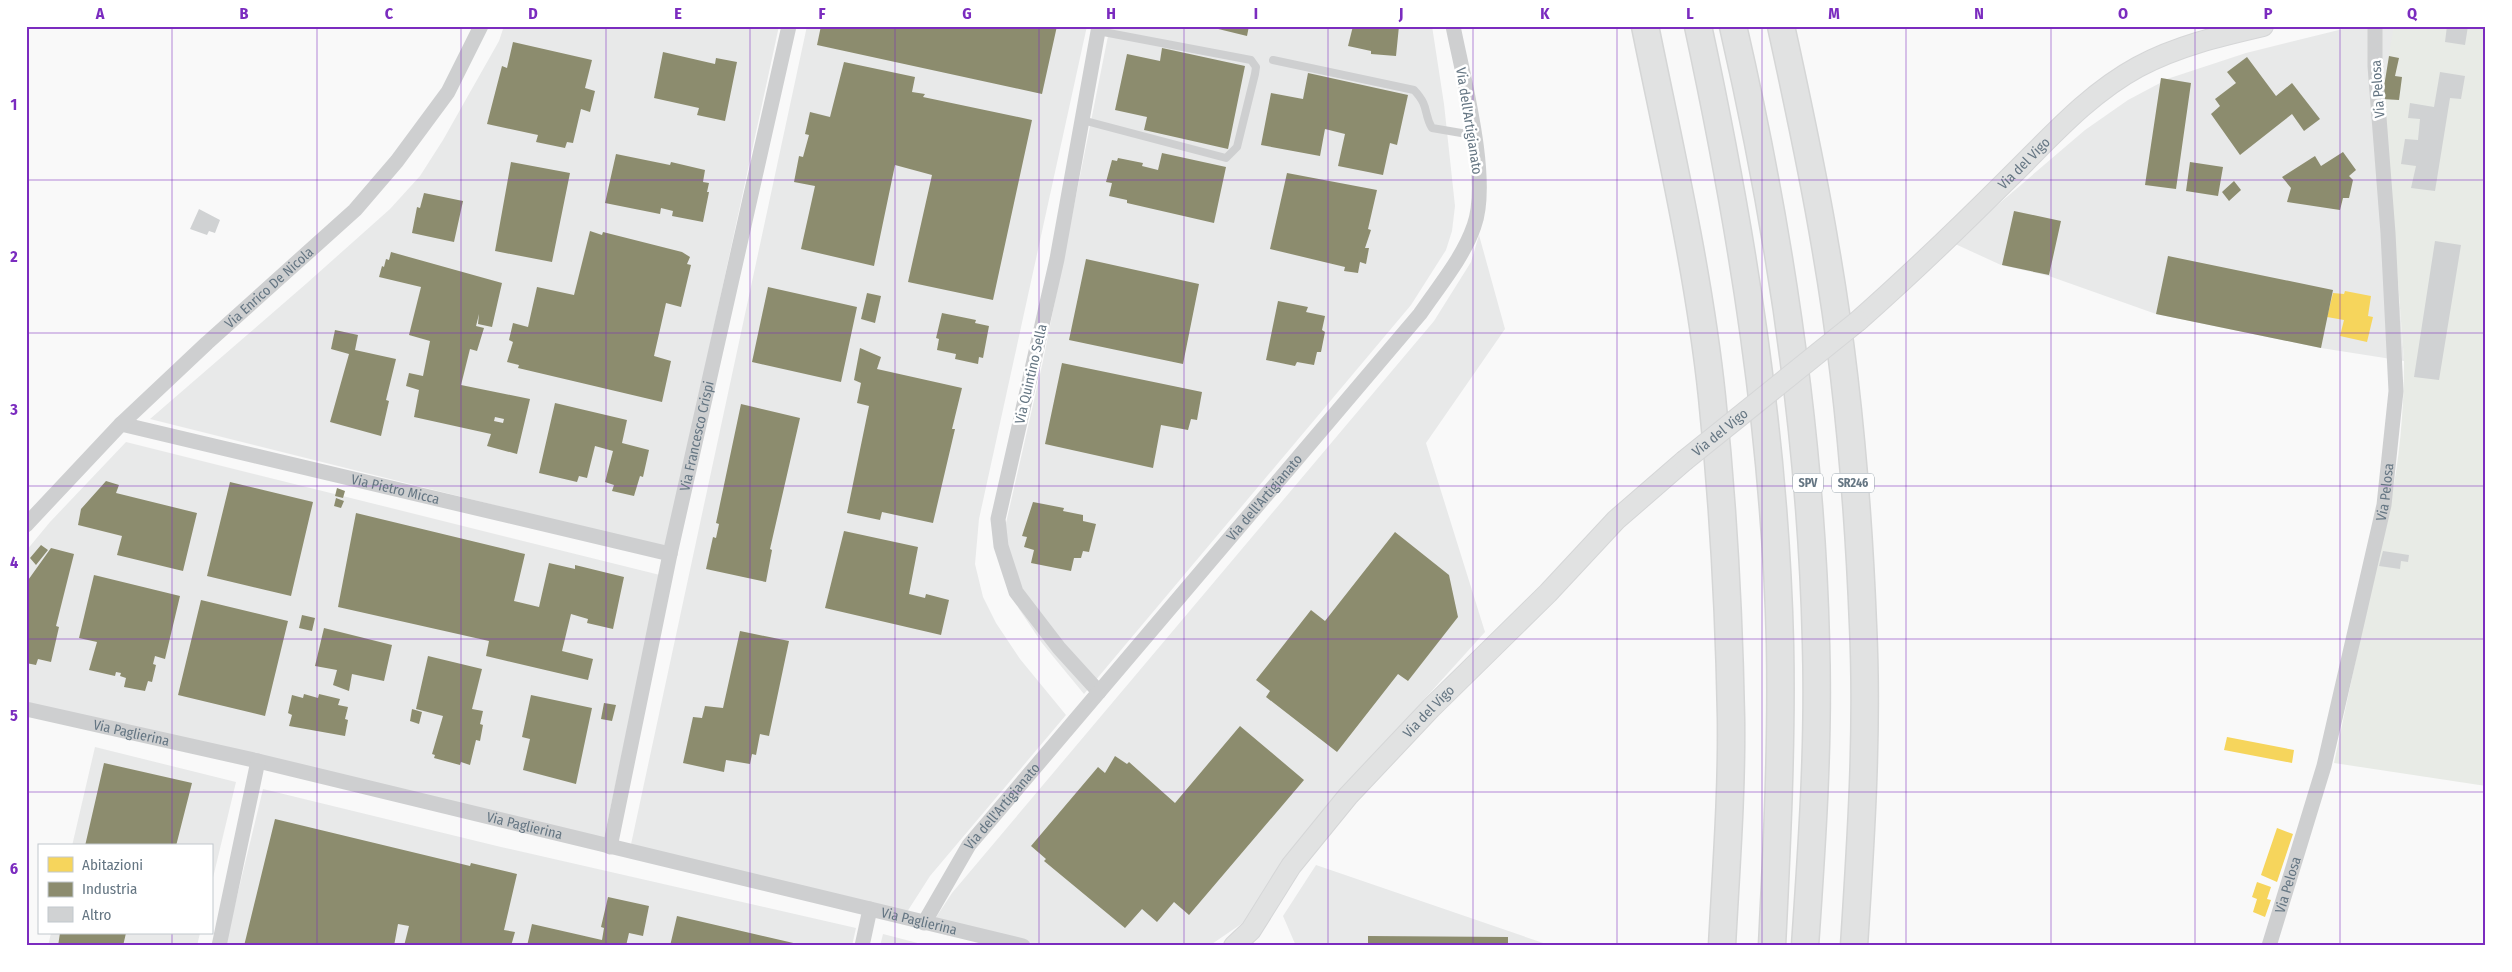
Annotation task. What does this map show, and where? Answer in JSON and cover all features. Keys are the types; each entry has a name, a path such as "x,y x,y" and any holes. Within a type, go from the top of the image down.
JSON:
{"highway":[{"path":"1645,26 1696,286 1712,396 1722,529 1731,719 1722,946"},
{"path":"1698,26 1727,168 1750,300 1762,395 1772,506 1780,642 1778,794 1772,946"},
{"name":"SPV","path":"1733,26 1766,178 1788,307 1810,501 1816,644 1816,712 1813,825 1805,946"},
{"name":"SR246","path":"1781,26 1826,246 1844,384 1855,503 1863,626 1863,746 1854,946"}],"street":[{"name":"Via Enrico De Nicola","path":"26,525 121,424 355,210 375,188 448,92 481,26"},
{"name":"Via Francesco Crispi","path":"610,847 670,554 789,26"},
{"name":"Via dell'Artigianato","path":"924,923 969,845 1420,314 1462,252 1475,225 1480,170 1453,26"},
{"name":"Via del Vigo","path":"1234,946 1250,938 1291,866 1348,796 1431,708 1548,593 1616,520 1684,461 1858,321 1916,270 2081,107 2136,68 2167,53 2213,38 2263,26"},
{"name":"Via Pelosa","path":"2269,946 2324,766 2385,496 2396,391 2388,233 2375,66 2375,26"},
{"name":"Via Quintino Sella","path":"1098,28 1057,259 998,520 1001,546 1016,592 1059,648 1099,692"},
{"name":"Via Pietro Micca","path":"121,424 670,554"},
{"name":"Via Paglierina","path":"26,709 258,761 1023,946"},
{"path":"219,946 258,761"},
{"path":"862,946 870,909"}],"lane":[{"path":"1082,120 1226,158 1237,147 1255,74 1256,67 1251,60 1098,28"},
{"path":"1273,60 1414,90 1427,108 1428,122 1432,128 1473,135"}],"shaded area":[{"path":"504,26 779,26 666,548 150,419 390,209 420,176 443,140 499,41"},
{"path":"807,26 1087,26 979,519 975,564 983,597 996,623 1020,659 1066,715 930,876 907,912 630,849"},
{"path":"1110,26 1432,26 1444,104 1455,206 1452,231 1446,250 1411,305 1084,694 1042,643 1019,609 1009,588 1003,564 1006,523 1043,361"},
{"path":"2355,26 2394,26 2385,114 2404,361 2321,348 2156,314 2049,276 2001,265 1953,243 2085,130 2128,100 2160,83 2161,78 2167,79 2246,53"},
{"path":"2394,26 2486,26 2486,786 2334,763 2392,496 2399,451 2403,405 2404,360 2383,87"},
{"path":"1479,235 1505,329 1426,443 1485,632 1317,818 1247,920 1209,946 1043,946 935,919 952,893 1434,321 1471,262"},
{"path":"126,442 660,575 603,843 26,702 26,551 50,522"},
{"path":"95,747 236,782 212,882 212,844 72,844"},
{"path":"263,789 501,847 856,928 852,946 225,946"},
{"path":"1316,865 1552,946 1296,946 1283,916"},
{"path":"51,934 200,934 197,946 48,946"},
{"path":"883,934 929,946 880,946"}],"building: Abitazioni":[{"path":"2345,291 2371,296 2368,316 2373,317 2367,342 2340,336 2344,320 2327,317 2333,293 2344,294"},
{"path":"2227,737 2294,750 2292,763 2224,750"},
{"path":"2277,828 2293,834 2277,882 2261,875"},
{"path":"2257,882 2271,887 2267,899 2271,900 2265,917 2253,912 2257,899 2252,897"}],"building: Industria":[{"path":"821,26 1057,26 1042,94 817,45"},
{"path":"1206,26 1249,26 1247,36"},
{"path":"1353,26 1399,26 1396,56 1371,54 1371,51 1348,46"},
{"path":"513,42 592,60 585,88 595,91 590,112 581,109 573,143 567,142 565,148 536,142 538,135 487,124 502,66 507,68"},
{"path":"1162,48 1245,66 1228,149 1144,130 1147,117 1115,110 1127,54 1160,61"},
{"path":"663,52 715,64 716,58 737,62 725,121 697,115 699,108 654,98"},
{"path":"2389,56 2399,58 2395,76 2402,77 2399,100 2382,99"},
{"path":"2247,57 2276,96 2292,83 2320,119 2304,131 2292,114 2240,155 2211,114 2220,106 2215,99 2236,83 2227,72"},
{"path":"844,62 915,77 912,92 925,94 923,97 1032,120 993,300 908,282 932,175 895,165 874,266 801,249 815,186 794,182 799,156 803,157 809,135 805,134 810,112 830,117"},
{"path":"1308,73 1408,95 1397,145 1390,143 1383,175 1338,166 1345,134 1325,129 1320,156 1261,145 1271,93 1303,99"},
{"path":"2161,78 2191,83 2176,189 2145,185"},
{"path":"2343,152 2356,170 2349,176 2353,180 2349,198 2343,198 2340,210 2287,202 2291,188 2282,177 2315,156 2321,166"},
{"path":"1162,153 1226,167 1214,223 1127,203 1127,200 1109,196 1112,183 1106,182 1112,160 1117,161 1118,158 1143,163 1142,166 1158,170"},
{"path":"616,154 670,165 671,162 705,170 703,182 709,183 707,192 709,192 703,222 672,216 673,211 661,208 660,214 605,203"},
{"path":"511,162 570,173 552,262 495,251"},
{"path":"2190,162 2223,167 2218,196 2186,191"},
{"path":"1287,173 1377,190 1368,229 1371,230 1365,248 1369,248 1366,264 1360,262 1358,273 1344,271 1345,267 1270,249"},
{"path":"2234,181 2241,190 2229,201 2222,192"},
{"path":"424,193 463,201 454,242 412,233 417,207 420,208"},
{"path":"2014,211 2061,221 2049,275 2002,265"},
{"path":"590,231 602,235 603,232 682,252 690,257 687,264 691,265 681,307 666,303 654,356 671,361 662,402 518,368 519,365 507,362 513,342 509,340 513,323 528,327 537,287 574,295"},
{"path":"391,252 502,283 492,327 478,324 479,314 476,326 484,328 477,351 470,349 461,385 530,399 517,454 487,446 491,434 414,417 419,390 406,386 409,373 423,376 430,341 409,335 421,287 379,277 386,259 389,260","holes":["495,417 504,419 503,423 494,421"]},
{"path":"2168,256 2333,290 2321,348 2156,314"},
{"path":"1086,259 1199,284 1183,364 1069,340"},
{"path":"768,287 857,307 841,382 752,362"},
{"path":"867,293 881,296 875,323 861,319"},
{"path":"1278,301 1308,307 1306,312 1325,316 1322,330 1325,332 1321,352 1317,352 1314,365 1297,362 1295,366 1266,360"},
{"path":"942,313 976,320 975,323 989,326 983,358 979,357 978,364 955,359 956,354 937,350 939,339 936,338"},
{"path":"335,330 358,335 355,350 396,359 386,400 389,401 381,436 330,422 349,354 331,349"},
{"path":"860,348 881,357 877,369 962,388 952,429 955,429 933,523 882,512 880,520 847,513 869,406 857,403 861,383 854,380"},
{"path":"1062,363 1202,392 1197,420 1191,419 1188,430 1161,425 1153,468 1045,444"},
{"path":"555,403 627,420 622,443 649,450 643,477 640,476 634,496 612,491 614,485 605,482 613,451 595,446 587,478 579,476 577,482 539,473"},
{"path":"741,404 800,418 770,549 772,550 766,582 706,569 713,537 716,538 719,524 716,523"},
{"path":"106,481 119,485 116,493 197,513 183,571 117,555 122,536 78,525 81,509"},
{"path":"230,482 313,502 291,596 207,576"},
{"path":"337,488 345,491 343,498 335,496"},
{"path":"336,498 344,501 341,508 334,506"},
{"path":"1033,502 1064,508 1063,511 1083,515 1083,521 1096,524 1089,552 1083,551 1081,558 1074,558 1071,571 1031,563 1034,550 1024,547 1027,537 1022,536"},
{"path":"356,513 525,554 514,601 539,607 549,563 575,569 575,565 624,577 613,629 587,623 588,619 571,614 562,651 593,659 588,680 486,656 489,641 338,607"},
{"path":"844,531 918,547 909,594 925,598 926,594 949,600 941,635 825,608"},
{"path":"1395,532 1449,575 1458,617 1408,681 1398,674 1337,752 1266,697 1270,691 1256,680 1311,610 1325,621"},
{"path":"41,545 48,550 36,565 30,558"},
{"path":"51,548 74,554 56,626 59,627 51,662 38,659 36,665 26,663 26,583"},
{"path":"94,575 180,596 165,659 155,656 153,664 156,665 152,682 148,681 145,691 124,687 126,678 120,676 121,673 116,672 115,676 89,670 97,642 79,638"},
{"path":"201,600 288,621 265,716 178,695"},
{"path":"302,615 315,618 312,631 299,628"},
{"path":"324,628 392,645 384,681 352,674 349,691 333,685 337,670 315,666"},
{"path":"740,631 789,641 769,736 760,734 756,755 752,754 750,764 726,760 724,772 683,763 693,717 702,718 705,706 723,708"},
{"path":"428,656 482,669 472,709 483,711 480,724 483,725 480,741 476,740 470,765 461,762 460,765 434,758 435,755 432,754 443,716 416,709"},
{"path":"304,694 318,698 319,694 340,699 338,705 348,707 345,719 348,720 345,736 289,726 292,715 288,713 292,695 303,698"},
{"path":"531,695 592,708 576,784 523,770 530,739 522,737"},
{"path":"604,703 616,705 612,721 601,719"},
{"path":"412,709 422,712 419,724 410,721"},
{"path":"1240,726 1304,780 1189,915 1174,902 1157,922 1142,909 1125,928 1044,861 1046,859 1031,846 1098,767 1105,773 1115,756 1127,764 1129,762 1175,803"},
{"path":"104,763 192,783 177,844 85,844"},
{"path":"275,819 470,866 471,863 517,874 504,930 515,932 511,946 404,946 409,926 398,924 394,946 378,943 378,946 244,946"},
{"path":"608,897 649,906 643,936 629,933 626,946 527,946 532,924 602,940 604,928 601,927"},
{"path":"677,916 802,945 802,946 670,946"},
{"path":"60,934 126,934 123,946 58,946"},
{"path":"1368,936 1508,937 1508,946 1368,946"}],"building: Altro":[{"path":"2447,26 2468,26 2465,45 2445,42"},
{"path":"2440,72 2465,76 2461,99 2450,98 2435,191 2411,188 2416,166 2401,164 2405,139 2418,140 2420,119 2408,118 2410,103 2434,107"},
{"path":"199,209 220,220 215,233 209,231 207,235 190,229"},
{"path":"2435,241 2461,245 2439,380 2414,377"},
{"path":"2383,551 2409,555 2408,562 2401,561 2400,569 2379,566"}]}
